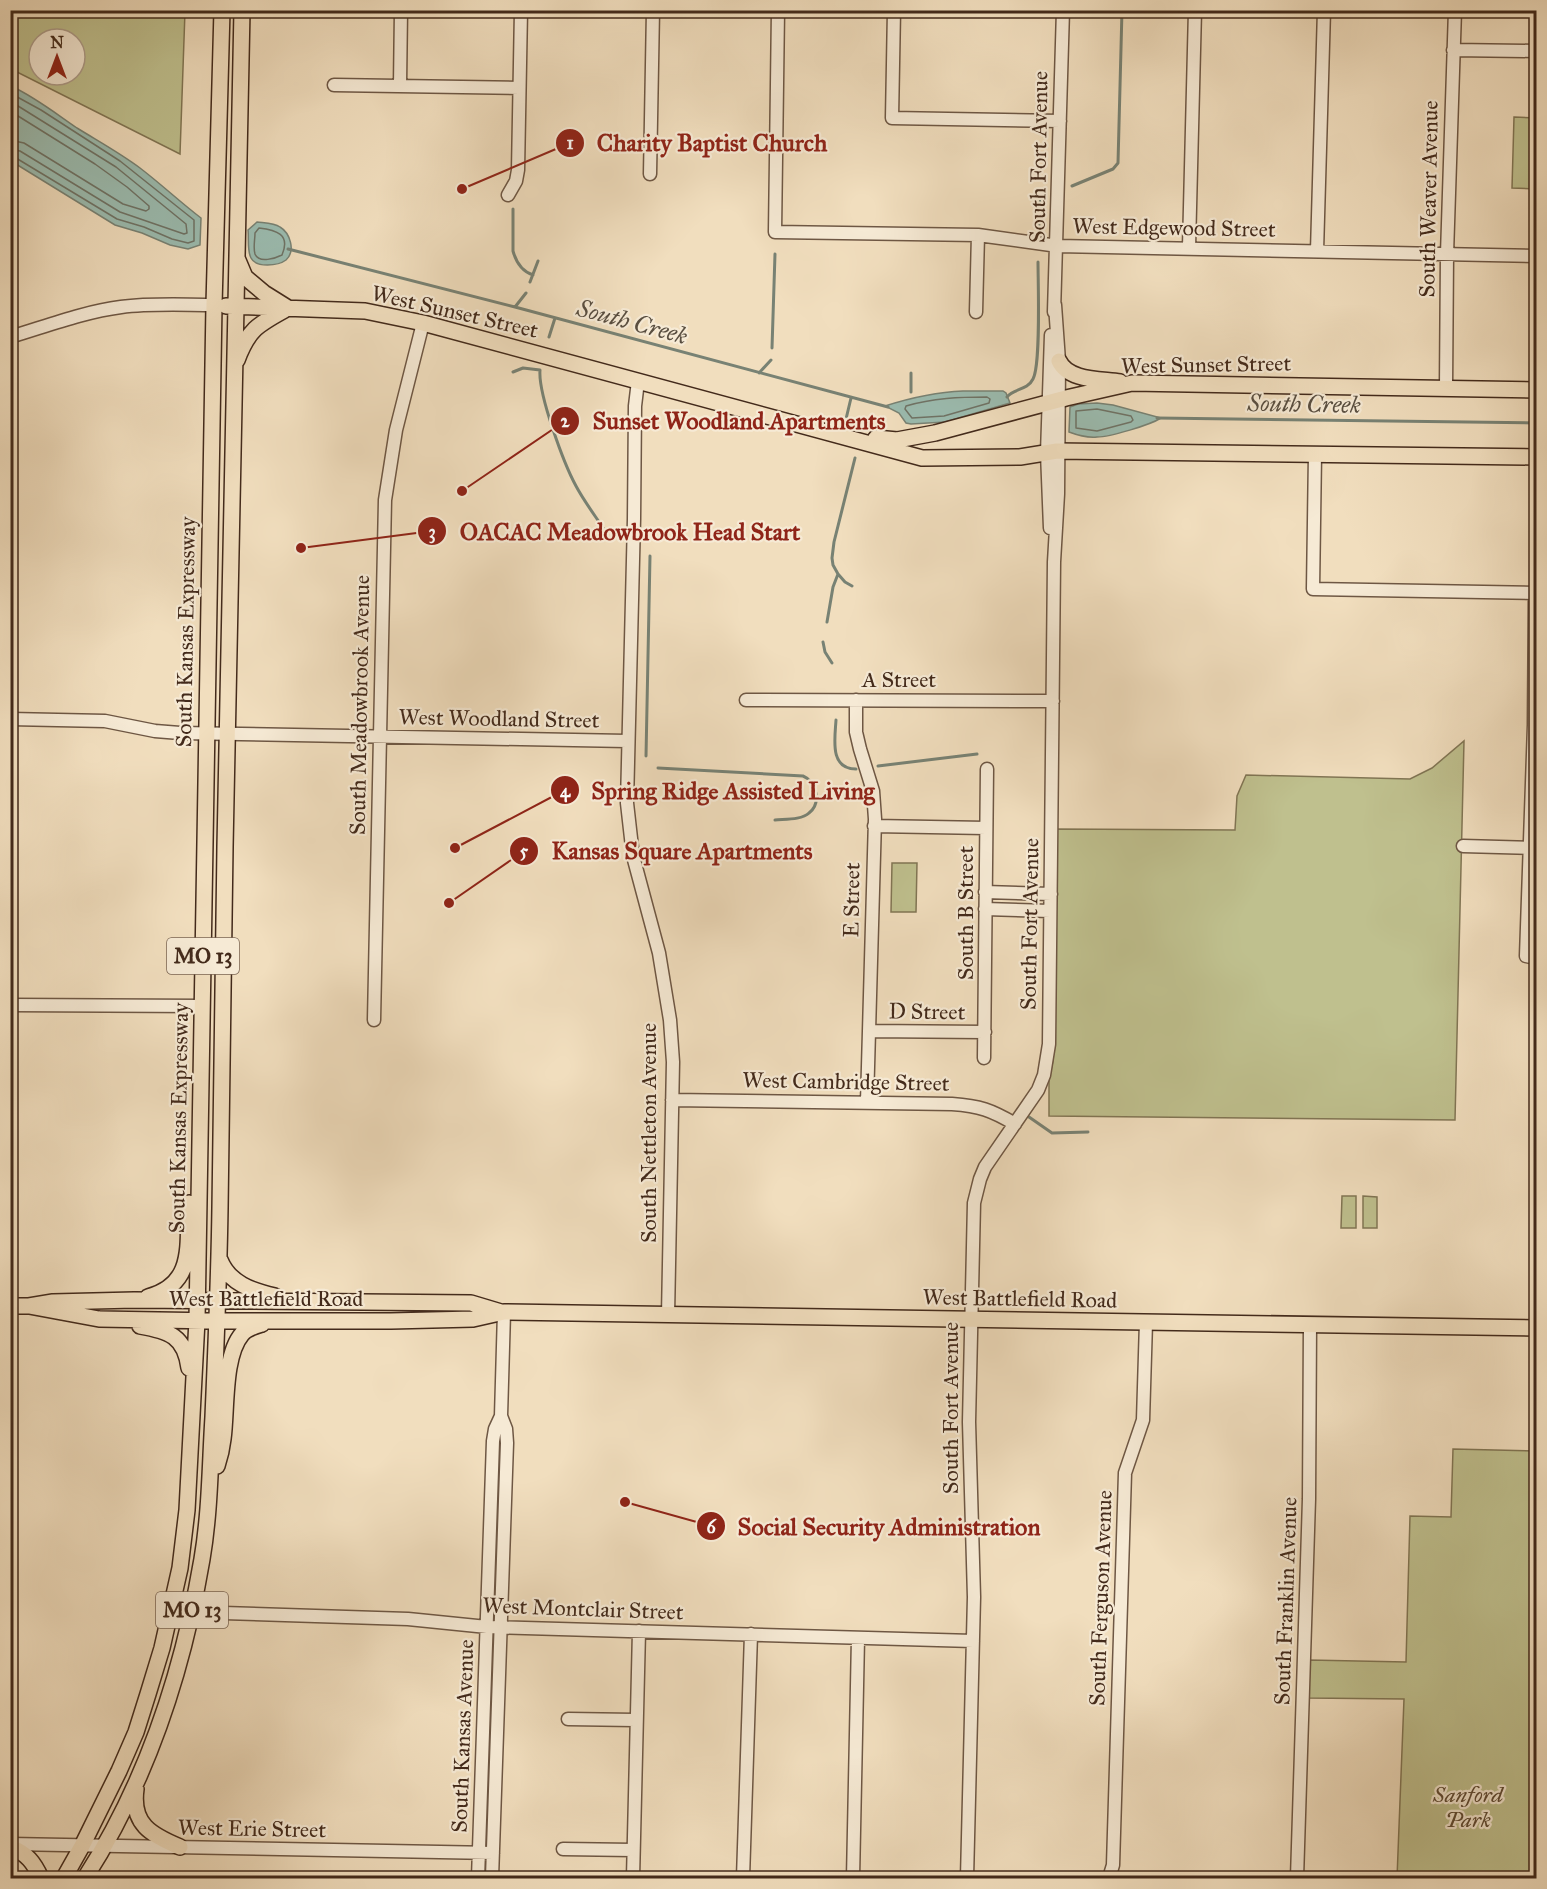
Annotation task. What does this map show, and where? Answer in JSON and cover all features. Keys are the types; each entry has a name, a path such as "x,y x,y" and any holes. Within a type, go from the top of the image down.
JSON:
{"main road":[{"name":"South Kansas Expressway","path":"64,1878 82,1846 135,1732 159,1657 180,1568 188,1510 197,1320 213,305 222,10"},
{"name":"South Kansas Expressway","path":"85,1878 105,1846 137,1780 158,1730 173,1684 202,1557 209,1492 218,1321 226,734 242,10"},
{"path":"233,369 244,342 255,327 288,308 264,293 245,277 235,255"},
{"name":"West Sunset Street","path":"213,305 365,311 423,323 922,458 1020,457 1052,452 1536,457"},
{"path":"1059,361 1065,370 1078,375 1132,383"},
{"name":"West Sunset Street","path":"846,436 897,440 916,437 1132,383 1536,390"},
{"path":"134,1300 166,1291 183,1272 187,1256 192,1166 201,1124"},
{"path":"219,1257 224,1269 231,1277 249,1288 280,1297 325,1302"},
{"name":"West Battlefield Road","path":"10,1306 53,1302 134,1300 471,1303 504,1312"},
{"name":"West Battlefield Road","path":"29,1306 99,1319 273,1322 473,1319 504,1312 1536,1328"},
{"path":"99,1319 164,1331 172,1334 181,1342 189,1370 191,1456"},
{"path":"209,1492 222,1445 228,1377 235,1347 247,1330 273,1322"},
{"path":"137,1780 135,1801 139,1819 152,1834 180,1848"},
{"path":"10,1845 25,1854 41,1878"}],"street":[{"path":"400,85 401,10"},
{"path":"508,195 516,181 518,170 521,10"},
{"path":"650,174 653,10"},
{"name":"West Edgewood Street","path":"778,10 775,232 978,235 1058,246 1536,256"},
{"path":"894,10 892,118 1060,121"},
{"name":"South Fort Avenue","path":"967,1878 974,1598 969,1422 973,1225 976,1191 985,1167 1038,1090 1048,1059 1054,562 1048,509 1052,452 1051,343 1058,246 1063,10"},
{"path":"1189,247 1195,10"},
{"path":"1317,251 1324,10"},
{"name":"South Weaver Avenue","path":"1446,388 1447,254 1455,10"},
{"path":"1453,50 1536,51"},
{"path":"334,85 519,88"},
{"path":"976,312 978,235"},
{"name":"West Sunset Street","path":"10,337 79,316 123,307 164,304 213,305"},
{"name":"South Fort Avenue","path":"1053,402 1059,361 1055,305"},
{"name":"South Meadowbrook Avenue","path":"374,1020 383,531 386,484 396,430 423,323"},
{"name":"South Nettleton Avenue","path":"638,381 635,406 626,792 629,832 638,879 659,953 668,999 672,1040 668,1315"},
{"path":"1315,454 1313,589 1536,593 1531,957"},
{"name":"A Street","path":"746,700 1053,701"},
{"name":"E Street","path":"856,700 856,732 873,791 874,826 867,1102"},
{"name":"West Woodland Street","path":"10,719 87,720 164,732 206,734 627,741"},
{"name":"South B Street","path":"984,1058 987,769"},
{"path":"874,826 986,828"},
{"path":"1463,846 1533,848"},
{"path":"985,892 1051,894"},
{"path":"985,909 1050,911"},
{"path":"10,1005 202,1006"},
{"name":"D Street","path":"869,1031 985,1032"},
{"name":"West Cambridge Street","path":"672,1100 973,1105 989,1109 1015,1124"},
{"name":"South Kansas Avenue","path":"492,1878 507,1443 506,1429 501,1416 504,1312"},
{"name":"South Ferguson Avenue","path":"1109,1878 1113,1865 1125,1473 1143,1420 1146,1322"},
{"name":"South Franklin Avenue","path":"1297,1878 1309,1499 1310,1324"},
{"name":"South Kansas Avenue","path":"478,1878 493,1441 501,1416"},
{"name":"West Montclair Street","path":"191,1612 408,1619 500,1628 973,1641"},
{"path":"633,1878 635,1720 639,1631"},
{"path":"743,1878 751,1634"},
{"path":"853,1878 858,1638"},
{"path":"568,1719 635,1720"},
{"name":"West Erie Street","path":"10,1845 493,1853"},
{"path":"563,1849 633,1850"}],"green space":[{"path":"10,11 185,11 180,154 47,87 87,87 87,27 27,27 27,77 11,69"},
{"path":"1514,117 1536,118 1536,189 1512,188"},
{"path":"1464,741 1455,1120 1049,1116 1049,1079 1054,1042 1056,829 1235,830 1237,796 1246,775 1410,779 1432,768"},
{"path":"892,863 917,863 916,912 891,912"},
{"path":"1342,1196 1356,1196 1356,1228 1341,1228"},
{"path":"1363,1196 1377,1197 1377,1228 1363,1228"},
{"name":"Sanford Park","path":"1453,1449 1536,1451 1536,1878 1397,1878 1404,1699 1308,1698 1309,1660 1406,1662 1410,1516 1451,1517"}],"water":[{"path":"11,86 37,100 117,152 148,174 201,218 200,245 188,249 170,245 115,225 11,161"},
{"path":"257,222 278,226 287,233 291,252 286,260 278,264 262,265 251,258 248,230"},
{"path":"963,391 1003,391 1010,403 945,422 911,424 906,423 899,413 885,406 924,396"},
{"path":"1097,403 1161,418 1120,433 1103,436 1086,437 1069,432 1070,407"}],"waterway":[{"path":"1072,186 1113,169 1118,163 1122,10"},
{"path":"1039,229 1039,208 1043,197"},
{"path":"513,209 513,251 520,266 533,275"},
{"name":"South Creek","path":"288,249 888,407"},
{"path":"772,348 775,254"},
{"path":"530,282 538,261"},
{"path":"1007,397 1030,383 1036,371 1038,262"},
{"path":"515,307 526,293"},
{"path":"549,337 555,318"},
{"path":"759,373 771,360"},
{"path":"513,372 523,368 540,370 540,381 547,411 565,462 580,492 607,534"},
{"path":"911,373 911,392"},
{"path":"846,419 851,398"},
{"name":"South Creek","path":"1157,418 1536,423"},
{"path":"827,622 833,587 838,574 832,558 834,542 855,458"},
{"path":"646,756 650,556"},
{"path":"838,574 852,586"},
{"path":"823,642 825,652 832,663"},
{"path":"836,720 835,743 838,758 847,768 856,769"},
{"path":"878,766 977,754"},
{"path":"658,768 803,776 808,779 816,793 813,809 802,817 775,820"},
{"path":"1029,1117 1052,1133 1088,1132"}],"place":[{"name":"Charity Baptist Church","path":"462,189"},
{"name":"Sunset Woodland Apartments","path":"462,491"},
{"name":"OACAC Meadowbrook Head Start","path":"301,548"},
{"name":"Spring Ridge Assisted Living","path":"455,848"},
{"name":"Kansas Square Apartments","path":"449,903"},
{"name":"Social Security Administration","path":"625,1502"}]}
